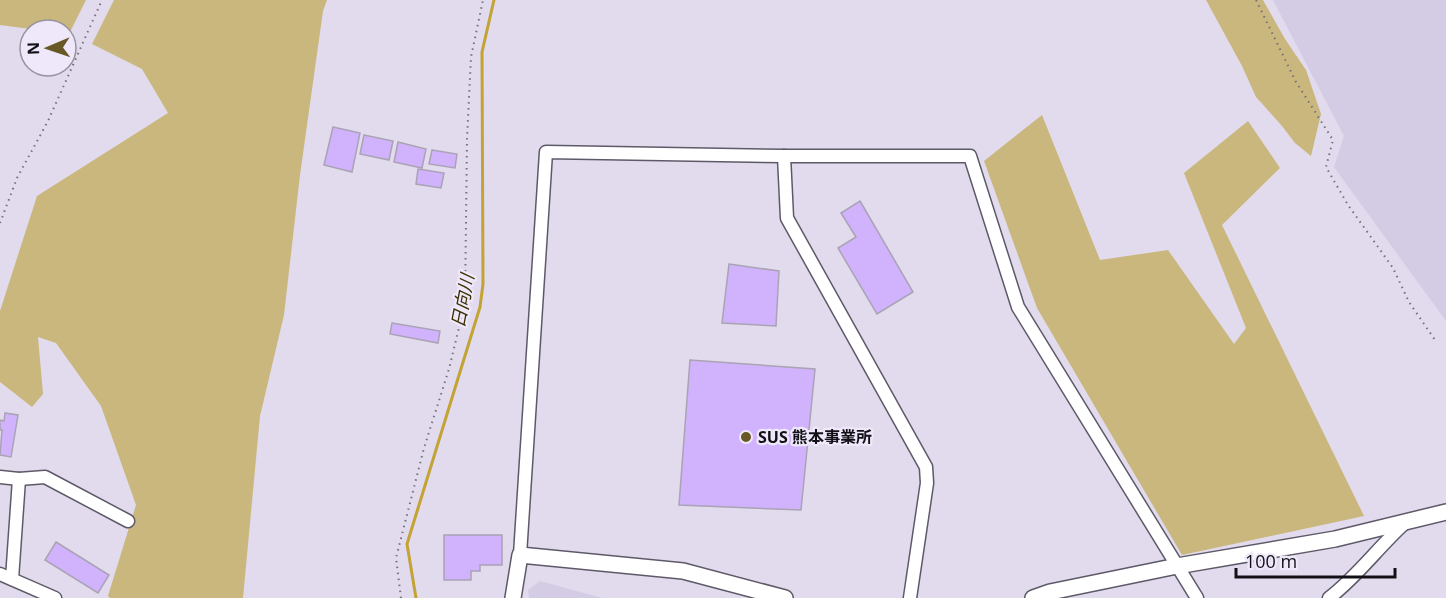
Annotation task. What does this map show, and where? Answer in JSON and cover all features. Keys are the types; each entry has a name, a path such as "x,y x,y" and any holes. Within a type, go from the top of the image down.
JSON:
{"street":[{"path":"513,598 520,555 546,152 970,156 1018,307 1197,598"},
{"path":"783,156 787,219 926,467 927,483 910,598"},
{"path":"0,477 19,479 45,477 128,521"},
{"path":"12,579 19,479"},
{"path":"1033,598 1050,592 1177,566 1335,539 1446,512"},
{"path":"1329,598 1347,585 1407,521"},
{"path":"520,555 683,571 785,598"},
{"path":"0,574 38,594 55,598"}],"path":[{"path":"0,223 17,177 48,120 102,0"},
{"path":"401,598 396,558 465,303 467,139 471,57 483,0"},
{"path":"1256,0 1296,82 1333,140 1326,167 1348,205 1392,268 1409,302 1435,340"}],"shaded area":[{"path":"0,0 86,0 77,18 18,18 18,27 0,25"},
{"path":"114,0 327,0 323,11 300,175 284,315 260,416 243,598 110,598 108,596 136,505 101,406 56,343 38,337 43,394 32,407 0,382 0,311 37,196 168,113 142,69 92,44"},
{"path":"1206,0 1263,0 1306,70 1321,114 1311,156 1295,143 1256,97"},
{"path":"1273,0 1446,0 1446,321 1334,167 1344,136"},
{"path":"1042,115 1100,260 1168,250 1234,344 1246,328 1184,173 1248,121 1280,168 1222,225 1364,516 1182,555 1037,308 984,161"},
{"path":"540,581 602,598 529,598 528,590"}],"building":[{"path":"333,127 360,133 352,172 324,165"},
{"path":"364,135 393,141 389,160 360,154"},
{"path":"398,142 426,149 422,168 394,162"},
{"path":"432,150 457,154 455,168 429,164"},
{"path":"418,169 444,173 441,188 416,184"},
{"path":"860,201 913,292 877,314 838,248 856,237 841,213"},
{"path":"729,264 779,271 776,326 722,323"},
{"path":"392,323 440,331 438,343 390,334"},
{"name":"SUS 熊本事業所","path":"690,360 815,369 801,510 679,505"},
{"path":"5,413 18,415 11,457 0,455 2,430 0,430 0,420 4,421"},
{"path":"444,535 502,535 502,565 480,565 480,571 471,571 471,580 444,580"},
{"path":"56,542 109,575 98,593 45,560"}],"waterway":[{"name":"日向川","path":"416,598 407,544 480,307 483,284 482,52 494,0"}],"place":[{"name":"SUS 熊本事業所","path":"746,437"}]}
